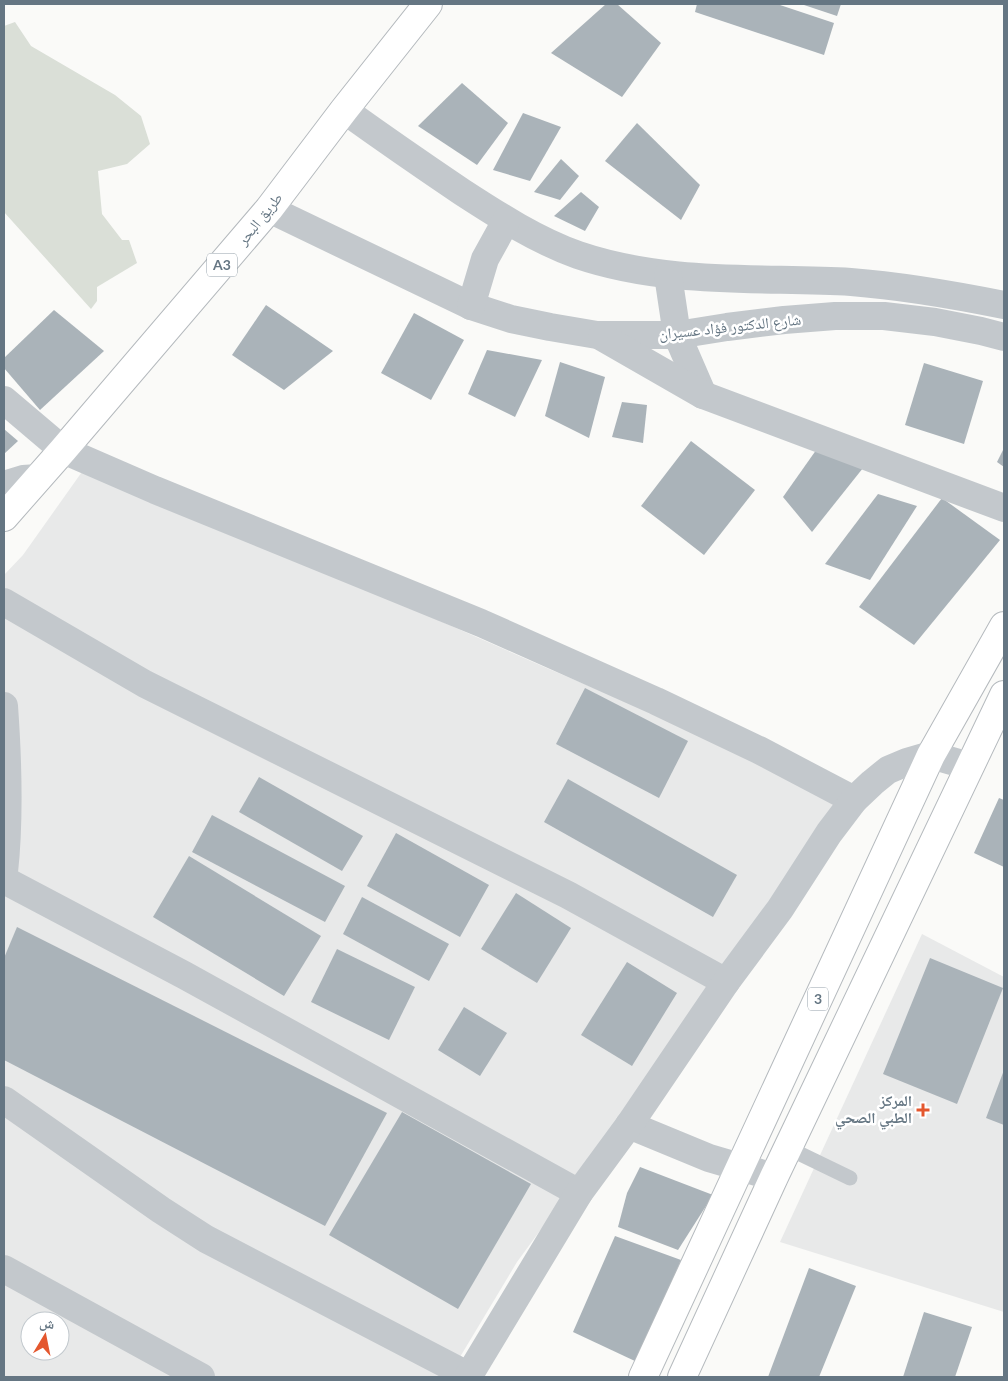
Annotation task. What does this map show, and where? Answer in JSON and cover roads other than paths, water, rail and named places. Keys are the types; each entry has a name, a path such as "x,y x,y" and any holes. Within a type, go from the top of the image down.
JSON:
{"main road":[{"name":"طريق البحر","path":"4,517 64,450 269,209 428,4"},
{"name":"3","path":"643,1377 931,755 1004,626"},
{"path":"682,1377 774,1177 1004,695"}],"street":[{"path":"344,110 386,141 506,221 539,239 578,255 668,275 722,279 852,282 900,286 1004,305"},
{"name":"شارع الدكتور فؤاد عسيران","path":"269,209 471,306 511,319 550,328 598,334 677,335 736,326 835,316 884,316 935,322 1004,337"},
{"path":"471,306 485,259 506,221"},
{"path":"668,275 677,335 704,395"},
{"path":"598,334 704,395 1004,508"},
{"path":"4,400 64,450 155,490 481,623 656,701 760,750 854,800"},
{"path":"4,485 23,479 38,478"},
{"path":"4,602 145,684 568,895 726,982"},
{"path":"4,706 8,784 8,835 4,872"},
{"path":"4,1100 161,1210 206,1239 468,1377 580,1193 629,1125 726,982 780,909 829,833 854,800 872,782 888,770 907,762 931,755 969,766"},
{"path":"4,880 210,990 580,1193"},
{"path":"629,1125 679,1147 739,1168 774,1177"},
{"path":"4,1269 201,1377"}],"lane":[{"path":"788,1148 850,1178"}],"place":[{"name":"المركز الطبي الصحي","path":"923,1110"}]}
